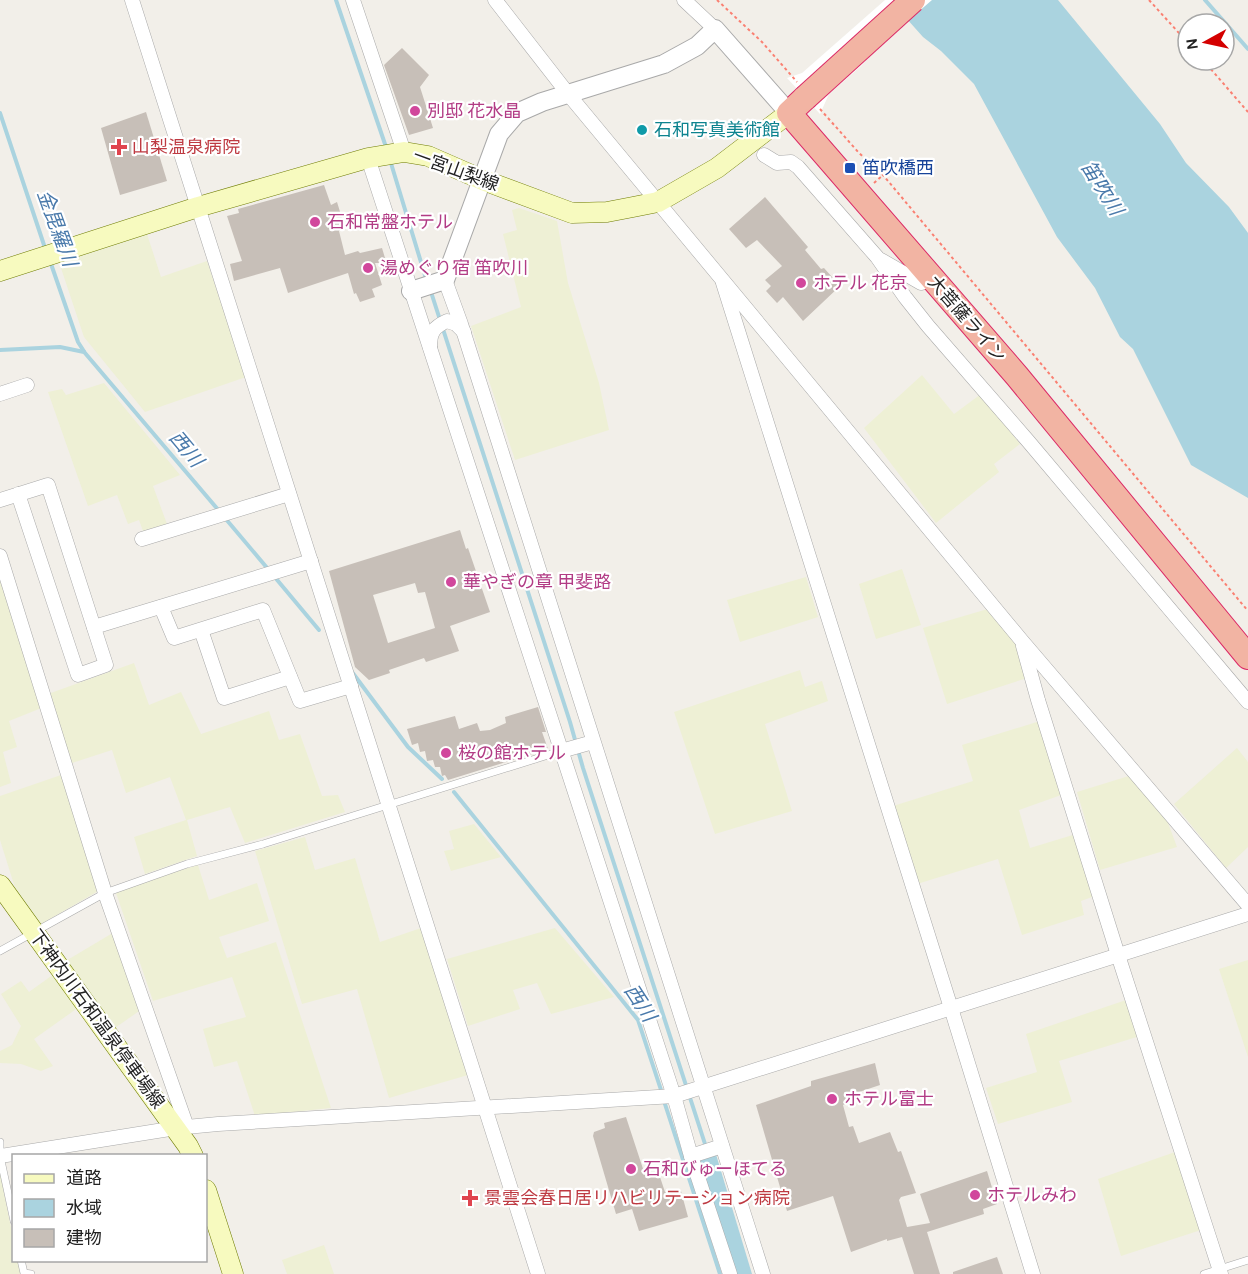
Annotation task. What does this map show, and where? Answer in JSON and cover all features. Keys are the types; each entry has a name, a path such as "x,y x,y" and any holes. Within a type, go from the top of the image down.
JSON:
{"highway":[{"path":"802,99 913,0"},
{"name":"大菩薩ライン","path":"802,99 934,279 1106,482 1248,657"}],"main road":[{"name":"一宮山梨線","path":"0,271 198,207 385,155 428,156 483,180 572,213 607,212 658,202 717,168 802,99"},
{"name":"下神内川石和温泉停車場線","path":"0,885 181,1128 193,1154"},
{"path":"207,1193 233,1274"}],"street":[{"path":"132,0 538,1274"},
{"path":"353,0 385,155 428,285 430,349 694,1155 730,1274"},
{"path":"495,0 569,95 1022,641 1248,905"},
{"path":"684,0 715,30 802,99"},
{"path":"428,285 483,180 499,134 517,113 542,102 664,64 697,45 715,30"},
{"path":"764,155 777,163 791,162 798,167 877,257 928,326 1248,702"},
{"path":"877,257 921,283 934,279"},
{"path":"720,275 1033,1274"},
{"path":"428,285 464,332 699,1088 763,1274"},
{"path":"430,349 430,335 436,326 447,321 456,324 464,332"},
{"path":"0,394 27,385"},
{"path":"0,500 18,494 48,485 106,665 78,675 18,494"},
{"path":"142,539 289,494"},
{"path":"0,556 181,1128"},
{"path":"94,627 311,561"},
{"path":"161,607 174,638 263,610 300,701 351,686"},
{"path":"201,630 224,698 290,677"},
{"path":"1022,641 1038,700 1118,955 1220,1271"},
{"path":"561,751 593,742"},
{"path":"13,1154 181,1128 673,1095 1248,914"},
{"path":"694,1155 718,1147"}],"lane":[{"path":"0,951 105,893 187,864 263,844 561,751"},
{"path":"0,1142 0,1156 12,1212"},
{"path":"1204,1274 1220,1271 1248,1260"},
{"path":"21,1262 24,1273 31,1274"}],"path":[{"path":"717,0 762,42 802,99 883,175 1248,611"},
{"path":"1149,0 1176,30"},
{"path":"1214,72 1248,111"},
{"path":"867,189 883,175"}],"green space":[{"path":"519,208 557,221 568,283 599,383 609,430 515,460 471,326 521,307 503,234 517,230 512,210"},
{"path":"147,234 161,277 207,261 246,377 145,412 84,337 58,259"},
{"path":"922,375 954,414 981,394 1020,444 994,464 999,472 936,523 864,428"},
{"path":"104,383 180,475 153,486 167,524 143,531 139,520 128,524 117,495 88,506 48,392 62,389 66,395"},
{"path":"902,569 921,625 876,639 859,584"},
{"path":"806,577 818,617 740,642 727,600"},
{"path":"0,579 44,707 9,721 17,747 3,752 11,783 0,787"},
{"path":"991,608 1015,637 1027,678 947,704 923,628"},
{"path":"134,663 149,705 181,692 201,734 269,711 279,740 300,734 322,796 338,795 345,812 245,843 230,807 187,820 197,856 145,874 134,837 186,820 170,777 126,793 112,750 72,763 48,694"},
{"path":"800,670 805,687 822,681 828,701 765,724 792,811 715,834 674,712"},
{"path":"1040,721 1064,794 1019,810 1030,848 1076,834 1095,896 1081,901 1084,915 1022,935 998,859 917,884 893,806 973,781 962,745"},
{"path":"1237,748 1248,762 1248,847 1226,868 1174,804"},
{"path":"64,774 100,890 36,927 17,894 0,840 0,796"},
{"path":"1132,775 1165,815 1177,847 1100,870 1077,792"},
{"path":"474,824 501,857 451,871 444,851 454,849 449,831"},
{"path":"305,837 315,870 355,858 380,942 421,928 468,1075 389,1098 357,989 302,1004 255,851"},
{"path":"198,865 209,900 257,883 269,921 219,937 227,958 276,942 331,1108 255,1116 237,1061 214,1067 203,1029 246,1017 232,977 153,1001 115,890"},
{"path":"555,928 614,997 551,1014 537,983 513,990 520,1009 468,1026 447,959"},
{"path":"116,931 142,1009 112,1030 64,962"},
{"path":"1248,960 1248,1057 1219,969"},
{"path":"54,974 79,1007 34,1039 53,1066 41,1071 21,1064 0,1063 0,1051 12,1045 21,1026 1,994 21,981 29,992"},
{"path":"1129,999 1140,1036 1059,1061 1072,1102 998,1124 986,1088 1037,1072 1026,1034"},
{"path":"1175,1152 1201,1230 1121,1256 1098,1179"},
{"path":"0,1172 12,1233 12,1262 18,1262 21,1274 0,1274"},
{"path":"324,1245 334,1274 287,1274 282,1260"}],"water":[{"name":"笛吹川","path":"890,0 1058,0 1160,124 1186,163 1229,207 1248,233 1248,498 1191,465 1133,349 1120,337 1095,288 1057,237 974,84 941,51 923,37"},
{"path":"715,1151 752,1274 735,1274 698,1157"}],"pier":[{"path":"885,0 932,0 880,45 861,66 829,94 820,114 787,78 802,73"}],"building":[{"path":"402,48 429,75 420,87 433,128 409,135 384,65"},
{"path":"146,112 167,181 120,195 101,128"},
{"path":"324,185 331,205 337,202 345,228 339,231 345,255 382,248 385,258 375,263 382,285 372,289 375,297 360,302 356,293 354,294 348,273 288,293 280,268 234,281 230,264 242,261 227,216 239,213 238,209"},
{"path":"765,197 808,247 805,250 821,269 824,268 840,286 803,321 783,297 777,303 766,291 771,286 765,280 782,266 757,240 746,248 729,229"},
{"path":"460,530 490,612 450,626 459,651 426,662 424,658 389,670 390,673 369,680 355,667 329,571","holes":["415,583 418,593 425,592 435,628 388,643 373,595"]},
{"path":"538,707 546,732 542,732 548,749 448,780 445,775 442,776 440,767 435,767 433,760 427,761 425,751 420,752 418,743 412,745 407,729 455,716 459,729 477,723 480,731 490,730 506,723 505,717"},
{"path":"875,1063 880,1085 850,1095 851,1101 843,1105 849,1127 853,1126 859,1143 890,1132 898,1152 901,1151 916,1193 901,1197 899,1200 907,1227 930,1223 920,1194 987,1171 997,1204 983,1209 984,1214 927,1232 940,1274 914,1274 902,1237 887,1241 887,1239 851,1252 833,1196 787,1211 756,1105 811,1086 811,1081"},
{"path":"626,1117 646,1178 659,1174 665,1192 681,1191 688,1217 639,1231 632,1209 616,1214 593,1136 594,1132 605,1128 604,1123"},
{"path":"997,1257 1003,1274 953,1274 953,1272"}],"waterway":[{"path":"336,0 387,150"},
{"path":"1205,0 1248,49"},
{"name":"金毘羅川","path":"0,113 46,251"},
{"path":"390,160 427,282"},
{"name":"西川","path":"50,261 78,342 85,353 220,512"},
{"path":"431,292 706,1147"},
{"name":"西川","path":"0,350 60,347 84,352"},
{"name":"西川","path":"225,518 268,569"},
{"name":"西川","path":"273,575 319,630"},
{"name":"西川","path":"352,672 408,747 442,779"},
{"name":"西川","path":"454,792 638,1020 662,1093"},
{"name":"西川","path":"664,1101 720,1274"}],"place":[{"name":"別邸 花水晶","path":"415,111"},
{"name":"石和写真美術館","path":"642,130"},
{"name":"山梨温泉病院","path":"119,147"},
{"name":"笛吹橋西","path":"850,168"},
{"name":"石和常盤ホテル","path":"315,222"},
{"name":"湯めぐり宿 笛吹川","path":"368,268"},
{"name":"ホテル 花京","path":"801,283"},
{"name":"華やぎの章 甲斐路","path":"451,582"},
{"name":"桜の館ホテル","path":"446,753"},
{"name":"ホテル富士","path":"832,1099"},
{"name":"石和びゅーほてる","path":"631,1169"},
{"name":"ホテルみわ","path":"975,1195"},
{"name":"景雲会春日居リハビリテーション病院","path":"470,1198"}]}
